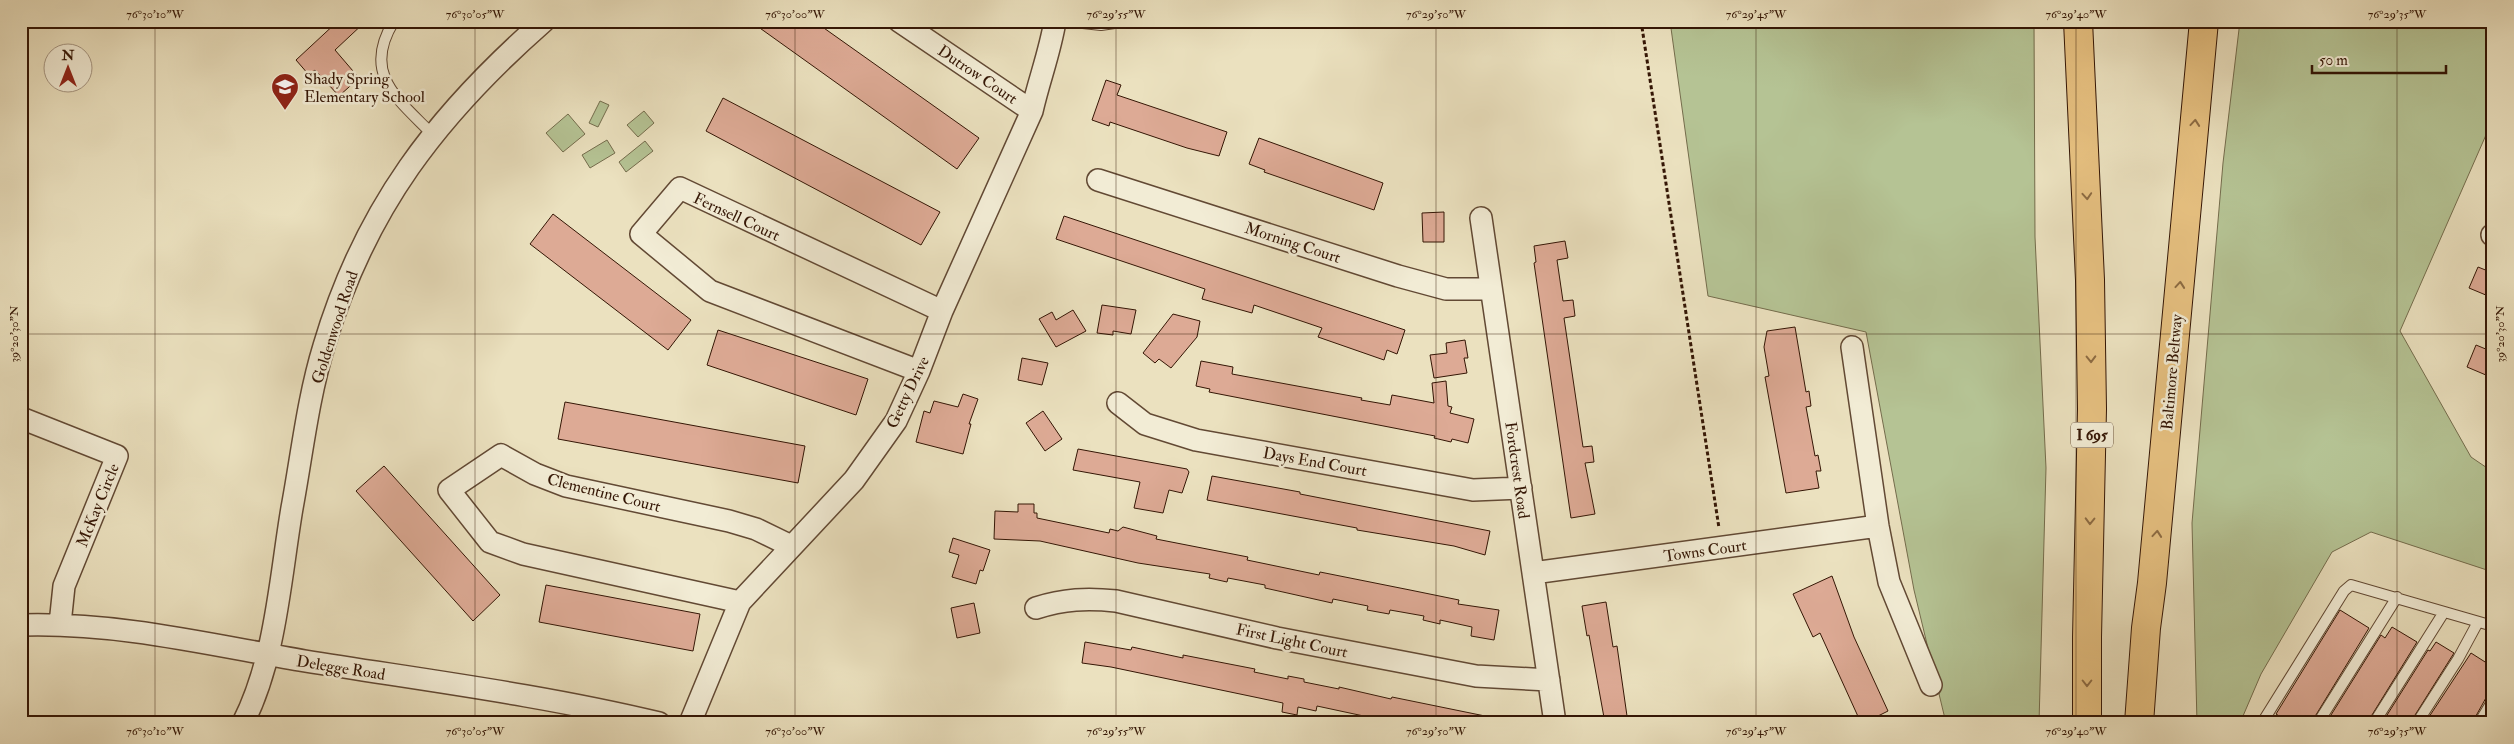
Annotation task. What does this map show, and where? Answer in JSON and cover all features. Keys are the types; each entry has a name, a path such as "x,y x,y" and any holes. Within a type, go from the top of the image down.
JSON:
{"highway":[{"path":"2064,21 2072,86 2084,147"},
{"name":"I 695","path":"2078,21 2090,271 2092,409 2087,723"},
{"name":"Baltimore Beltway","path":"2139,723 2146,628 2152,582 2204,21"},
{"path":"2152,582 2159,666 2158,723"}],"street":[{"name":"Goldenwood Road","path":"243,723 267,655 310,403 324,347 361,246 392,191 433,135 471,89 544,21"},
{"name":"Dutrow Court","path":"899,21 1032,111"},
{"name":"Getty Drive","path":"690,723 740,602 854,480 896,421 919,371 942,311 1032,111 1038,82 1048,58 1055,21"},
{"name":"Morning Court","path":"1098,180 1398,276 1446,288 1490,288"},
{"name":"Fernsell Court","path":"919,371 710,291 641,234 680,188 942,311"},
{"name":"Fordcrest Road","path":"1481,218 1556,723"},
{"path":"1852,347 1878,526 1889,582 1931,685"},
{"name":"Days End Court","path":"1118,403 1145,424 1196,440 1473,490 1521,488"},
{"name":"McKay Circle","path":"21,418 117,456 64,586 60,624"},
{"name":"Clementine Court","path":"740,602 523,554 490,542 450,490 501,455 535,474 566,486 729,521 756,529 791,546"},
{"name":"Towns Court","path":"1533,573 1722,549 1878,526"},
{"name":"First Light Court","path":"1036,608 1065,599 1092,598 1116,601 1276,638 1476,676 1549,680"},
{"name":"Delegge Road","path":"21,625 60,624 160,634 267,655 556,701 659,723"}],"lane":[{"path":"394,21 382,47 382,74 399,100 433,135"},
{"path":"1065,21 1101,25 1128,21"},
{"path":"2262,723 2344,591 2352,585 2493,626"},
{"path":"2318,723 2397,597"},
{"path":"2374,723 2444,612"},
{"path":"2417,723 2458,659 2478,622"},
{"path":"2479,723 2493,700"}],"path":[{"path":"1641,21 1722,549"}],"green space":[{"path":"1670,21 2034,21 2035,237 2046,468 2039,723 1946,723 1914,590 1866,332 1708,296"},
{"path":"2240,21 2493,21 2493,119 2400,331 2471,457 2493,472 2493,572 2371,532 2332,552 2261,674 2240,723 2197,723 2192,523 2223,163"},
{"path":"600,101 609,105 598,127 589,123"},
{"path":"644,111 654,123 638,137 627,125"},
{"path":"568,114 585,134 563,152 546,133"},
{"path":"607,140 615,153 590,168 582,155"},
{"path":"645,141 653,151 626,172 619,162"}],"building":[{"path":"338,21 366,21 335,50 359,78 339,96 315,70 309,75 296,60"},
{"path":"750,21 814,21 979,138 957,169"},
{"path":"1106,80 1121,85 1117,95 1227,132 1219,156 1187,148 1110,122 1109,126 1092,120"},
{"path":"723,98 940,212 921,245 706,131"},
{"path":"1259,138 1383,183 1374,210 1264,172 1265,170 1249,164"},
{"path":"1444,212 1444,242 1423,242 1422,213"},
{"path":"553,214 691,320 668,350 530,244"},
{"path":"1064,216 1405,330 1397,354 1387,350 1384,360 1318,337 1322,328 1254,305 1252,313 1202,299 1205,289 1056,239"},
{"path":"1565,241 1568,258 1557,260 1563,301 1573,300 1575,316 1564,318 1583,447 1592,446 1594,462 1585,463 1595,514 1571,518 1534,263 1536,262 1534,246"},
{"path":"2478,267 2493,273 2493,298 2469,288"},
{"path":"1102,305 1136,310 1131,334 1113,331 1113,335 1097,333"},
{"path":"1073,310 1086,331 1056,347 1039,319 1052,312 1056,320"},
{"path":"1173,314 1200,321 1197,337 1171,368 1159,359 1155,363 1143,353"},
{"path":"1795,327 1806,392 1809,391 1811,406 1806,407 1815,456 1818,455 1821,471 1816,471 1819,488 1786,493 1765,377 1769,376 1764,347 1767,331"},
{"path":"718,330 868,379 856,415 707,365"},
{"path":"1465,340 1468,358 1464,358 1467,373 1434,378 1430,355 1447,353 1446,343"},
{"path":"2476,345 2493,352 2493,378 2467,367"},
{"path":"1022,358 1048,363 1042,385 1018,380"},
{"path":"1201,361 1233,367 1232,374 1390,405 1392,395 1434,403 1432,383 1446,381 1448,406 1452,407 1450,413 1474,419 1468,443 1452,439 1451,442 1434,438 1435,436 1209,392 1210,389 1196,386"},
{"path":"963,394 978,399 969,424 971,424 963,454 916,442 924,411 930,413 934,401 958,407"},
{"path":"565,402 805,446 798,483 558,439"},
{"path":"1043,411 1062,439 1045,451 1026,423"},
{"path":"1078,449 1187,469 1189,472 1182,493 1169,490 1163,513 1134,508 1140,482 1073,470"},
{"path":"384,466 500,595 473,621 356,491"},
{"path":"1212,476 1490,531 1485,555 1454,546 1357,530 1357,528 1207,500"},
{"path":"1018,504 1034,504 1034,513 1037,513 1037,518 1109,533 1110,529 1118,531 1123,527 1157,536 1156,539 1248,557 1247,560 1319,575 1320,572 1459,600 1458,604 1499,610 1494,640 1471,636 1472,627 1440,620 1440,624 1423,620 1424,616 1390,610 1389,614 1367,610 1368,606 1333,599 1332,603 1265,588 1265,585 1228,578 1227,582 1209,578 1210,574 1138,563 1040,541 994,539 995,511 1018,512"},
{"path":"953,538 990,550 983,571 980,570 976,584 952,577 959,555 949,552"},
{"path":"1832,576 1854,637 1888,711 1864,723 1861,723 1820,633 1813,637 1793,594"},
{"path":"546,585 700,614 693,651 539,622"},
{"path":"1606,602 1613,647 1617,646 1628,723 1605,723 1589,635 1587,636 1582,606"},
{"path":"974,603 980,633 957,638 951,608"},
{"path":"2340,610 2369,628 2311,723 2290,723 2276,714"},
{"path":"2392,627 2417,642 2367,723 2326,723 2381,635 2385,638"},
{"path":"1085,642 1131,650 1132,647 1183,658 1183,655 1255,669 1254,672 1288,679 1288,676 1304,679 1304,682 1339,689 1339,687 1391,699 1392,697 1485,716 1484,723 1387,723 1387,721 1317,706 1316,711 1298,707 1297,715 1282,712 1283,703 1111,667 1082,663"},
{"path":"2436,642 2454,653 2410,723 2382,723 2428,650 2430,651"},
{"path":"2471,653 2493,667 2493,693 2487,696 2472,723 2425,723"}],"place":[{"name":"Shady Spring Elementary School","path":"285,111"}]}
